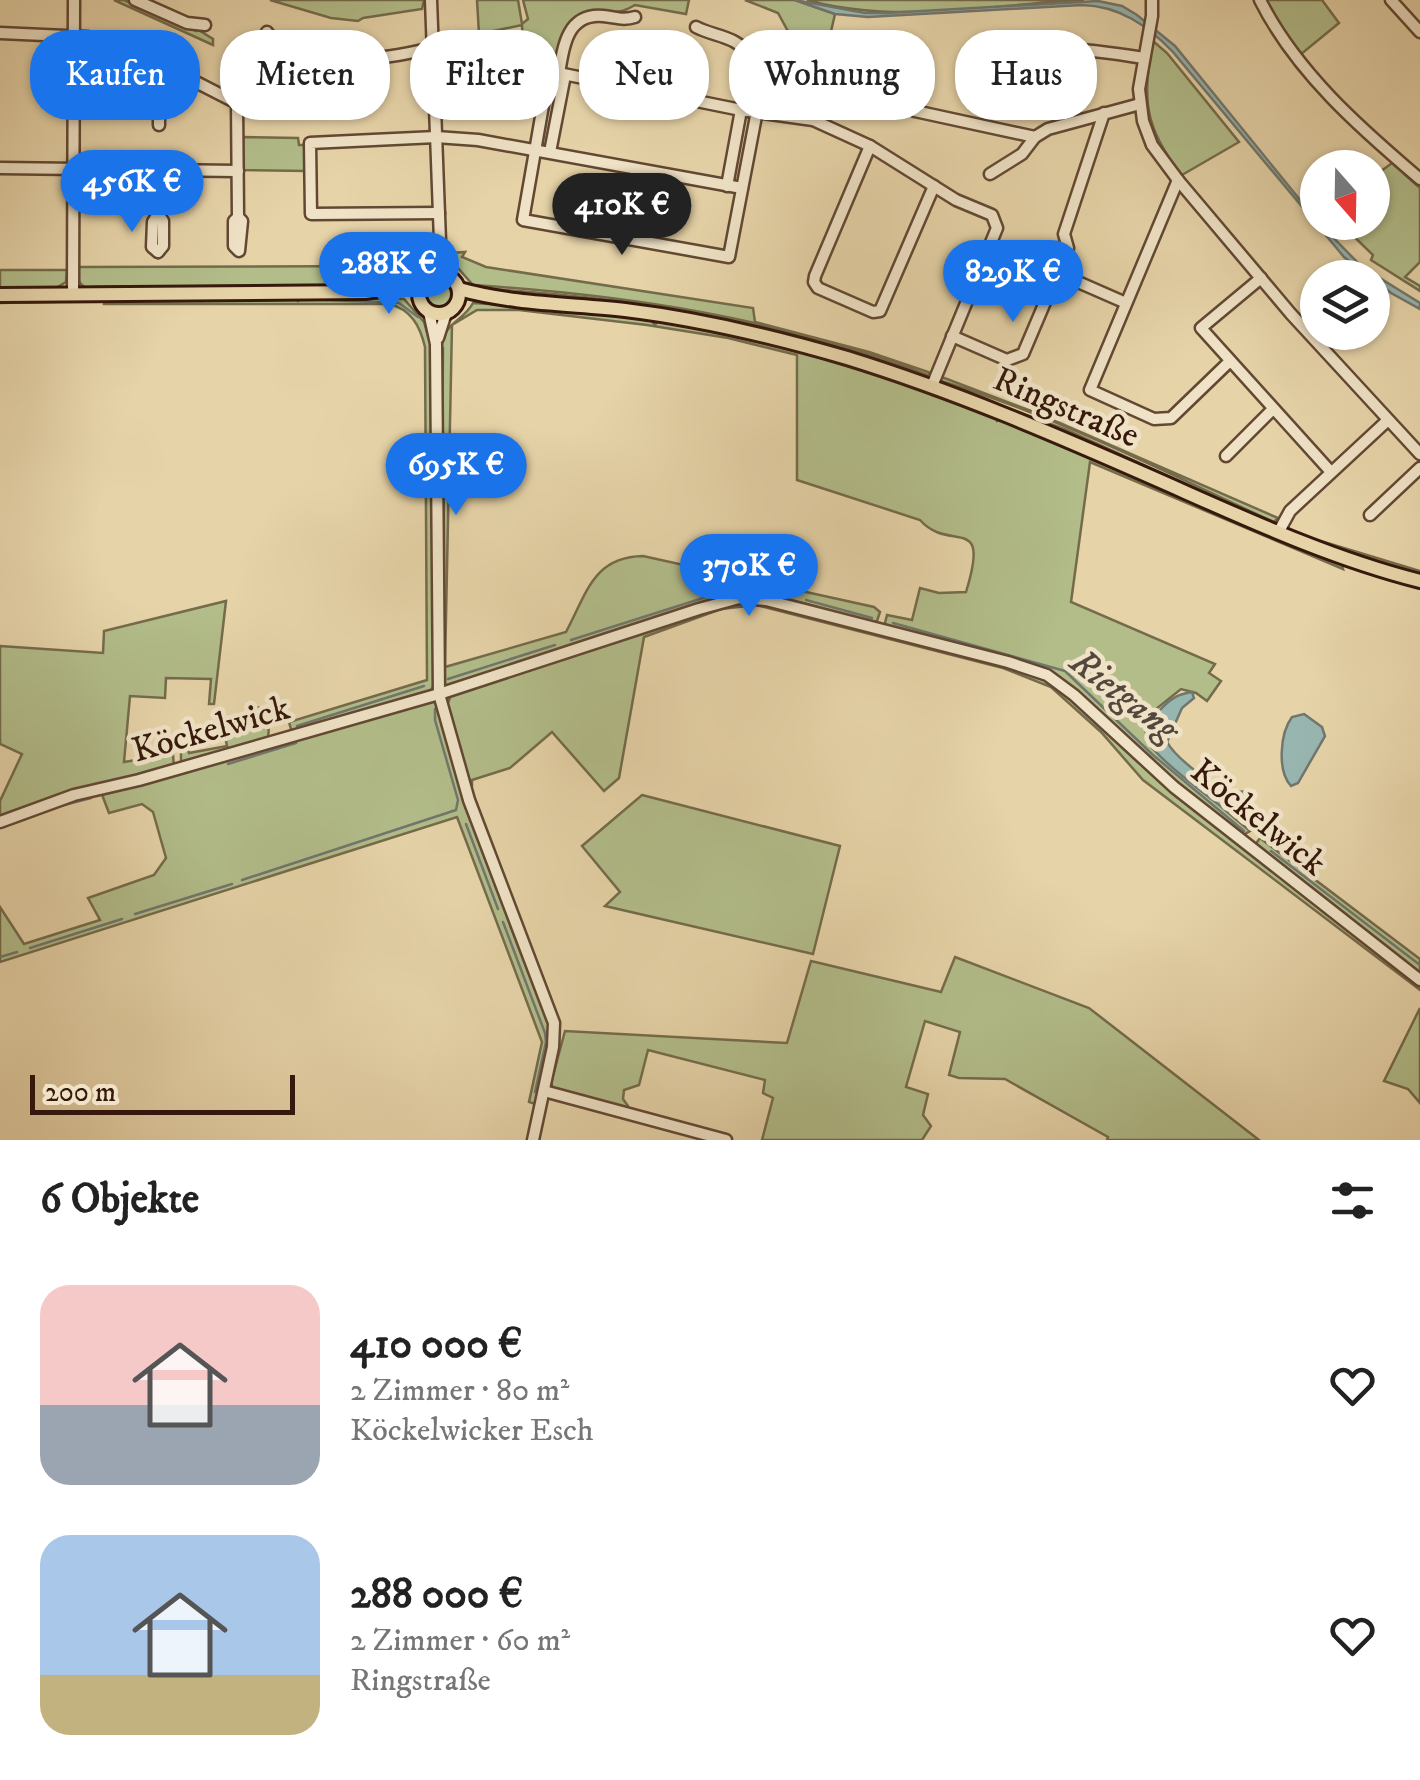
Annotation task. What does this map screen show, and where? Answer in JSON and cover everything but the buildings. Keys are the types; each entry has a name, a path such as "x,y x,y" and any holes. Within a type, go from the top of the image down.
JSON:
{"main road":[{"path":"0,295 420,292 440,275 459,289 452,309 429,312 420,292"},
{"name":"Ringstraße","path":"459,289 501,298 628,310 845,358 1006,414 1278,534 1420,581"},
{"name":"Ringstraße","path":"452,309 501,298"}],"street":[{"path":"74,0 74,30"},
{"path":"135,0 188,23 205,26"},
{"path":"431,0 432,30"},
{"path":"1152,0 1140,104 1152,144 1261,278 1420,454"},
{"path":"1260,0 1296,56 1329,95 1420,179"},
{"path":"1391,0 1420,32"},
{"path":"559,69 565,40 574,25 595,16 627,20 635,17"},
{"path":"696,27 729,40"},
{"path":"0,33 30,33"},
{"path":"1097,53 1144,58"},
{"path":"559,74 729,106"},
{"path":"200,84 237,103 238,217"},
{"path":"990,174 1022,154 1035,137 1059,125 1140,104"},
{"path":"952,336 1008,360 1022,354 1068,248 1064,234 1104,113"},
{"path":"935,115 1035,137"},
{"path":"74,120 74,294"},
{"path":"159,120 159,125"},
{"path":"435,120 440,275"},
{"path":"544,120 523,220 729,257 742,188 747,120"},
{"path":"550,152 553,120"},
{"path":"726,186 745,120"},
{"path":"814,120 870,146 934,186 992,215 997,228 932,386"},
{"path":"440,213 311,214 310,144 436,136 535,149 742,188"},
{"path":"870,146 815,276 814,285 818,288 873,312 880,310 934,186"},
{"path":"0,168 238,171"},
{"path":"158,170 158,214 163,221 163,246 158,252"},
{"path":"1178,180 1090,390 1154,418 1171,418 1229,362"},
{"path":"991,244 1126,302"},
{"path":"1261,278 1202,328 1331,472"},
{"path":"436,344 452,309"},
{"path":"429,312 436,344 439,694 469,800 552,1016 555,1036 533,1140"},
{"path":"1226,456 1273,410"},
{"path":"1278,534 1290,512 1388,420"},
{"path":"1370,514 1420,468"},
{"name":"Köckelwick","path":"0,822 74,795 439,694 739,598 782,604 1047,675 1174,787 1420,980"},
{"path":"544,1091 726,1140"}],"green space":[{"path":"114,0 124,0 194,30 180,30"},
{"path":"270,0 424,0 422,9 358,21 331,18"},
{"path":"477,0 518,0 522,24 528,19 523,0 689,0 686,14 635,5 620,11 587,12 571,21 559,49 559,30 522,30 522,25 479,30"},
{"path":"745,0 795,0 835,14 831,30 787,30 778,13"},
{"path":"807,0 1084,0 909,12"},
{"path":"1264,0 1322,0 1339,23 1300,55"},
{"path":"200,31 213,39 213,45 200,39"},
{"path":"1153,41 1239,142 1182,175 1160,142 1149,112"},
{"path":"242,137 298,138 299,145 306,145 306,171 243,170"},
{"path":"1390,164 1420,188 1420,262 1405,277 1420,286 1420,291 1390,272 1390,260 1371,260 1373,255 1358,240 1390,240"},
{"path":"465,252 462,257 486,267 753,308 755,322 799,334 646,303 473,285 451,260 452,253"},
{"path":"415,256 427,263 405,286 87,290 78,281 77,267 385,266"},
{"path":"0,270 67,270 66,282 56,288 0,289"},
{"path":"439,279 450,283 454,294 450,305 439,309 428,305 424,294 428,283"},
{"path":"475,288 703,314 816,340 924,377 792,339"},
{"path":"295,296 298,301 305,296 404,299 432,337 435,681 431,691 422,695 292,733 289,722 427,680 425,347 420,332 409,314 389,304 104,304 105,298 203,301 206,297"},
{"path":"473,303 554,308 561,313 564,308 650,319 655,325 658,320 787,349 913,386 996,416 997,421 1005,419 1341,562 1343,569 1090,462 1071,602 1215,664 1209,673 1221,681 1207,701 1181,689 1151,713 1144,727 1151,747 1250,831 1240,837 1171,783 1063,683 884,627 887,615 912,620 920,588 939,593 966,592 974,551 964,538 932,530 920,520 797,480 797,355 728,338 519,310 477,310 452,325"},
{"path":"452,325 445,667 566,632 586,591 602,570 626,558 643,556 874,607 880,612 877,621 872,623 782,598 728,595 456,686 444,686 440,675 443,348 439,345"},
{"path":"824,340 869,352 931,373 927,375"},
{"path":"939,376 1039,414 1278,518 1274,522 1068,428 941,381"},
{"path":"942,384 1067,430 1258,517"},
{"path":"1291,532 1420,571 1420,576"},
{"path":"226,601 214,704 209,704 211,679 166,678 165,698 130,696 124,762 173,754 174,768 0,819 0,801 22,754 0,744 0,646 103,653 104,631"},
{"path":"732,603 763,603 1049,680 1172,793 1420,984 1420,990 1143,780 1101,732 1051,687 1003,668 756,605 721,609 644,637 619,778 604,791 552,732 510,768 472,780 472,784 467,780 447,705 452,693"},
{"path":"432,701 439,705 552,1033 535,1104 529,1102 542,1042 457,817 0,962 0,907 24,944 100,920 88,898 154,875 166,858 153,812 142,804 109,813 101,792"},
{"path":"247,706 270,709 268,740 181,765 181,749 187,748 189,753 227,746 234,730 245,731"},
{"path":"642,795 840,846 813,954 605,906 620,892 582,846"},
{"path":"1260,838 1420,959 1420,978 1255,845"},
{"path":"955,957 1089,1008 1259,1140 1107,1140 1108,1137 1005,1079 949,1075 960,1032 925,1021 906,1087 928,1094 923,1115 931,1126 922,1140 762,1140 773,1098 763,1093 765,1080 648,1050 639,1085 624,1090 627,1110 554,1091 551,1083 565,1031 787,1043 811,961 941,992"},
{"path":"1420,1008 1420,1103 1408,1089 1384,1081"}],"water":[{"path":"795,0 865,13 1098,1 1122,6 1175,46 1300,204 1173,52 1132,19 1108,9 1082,5 868,17 835,14"},
{"path":"1330,240 1336,240 1355,260 1344,257"},
{"path":"1390,284 1420,303 1420,309 1391,293"},
{"path":"1192,692 1194,698 1182,708 1167,742 1207,779 1226,790 1250,792 1253,797 1242,815 1236,817 1187,780 1147,739 1150,724 1163,707"},
{"path":"1304,714 1322,727 1325,736 1298,783 1291,786 1282,762 1283,742 1292,717"}],"waterway":[{"path":"396,282 424,265"},
{"path":"95,287 373,285"},
{"path":"236,299 294,299"},
{"path":"306,299 399,303 418,317"},
{"path":"0,303 94,301"},
{"name":"Rietgang","path":"571,640 741,586 790,596"},
{"name":"Rietgang","path":"806,600 872,618"},
{"name":"Rietgang","path":"893,623 1065,671 1153,755 1244,831"},
{"name":"Rietgang","path":"448,679 555,645"},
{"path":"297,726 424,686"},
{"name":"Rietgang","path":"242,880 456,810 458,800 435,709"},
{"path":"228,764 296,743"},
{"path":"102,795 139,785"},
{"path":"49,809 91,798"},
{"path":"466,824 498,909"},
{"name":"Rietgang","path":"1271,851 1420,965"},
{"name":"Rietgang","path":"135,914 232,884"},
{"name":"Rietgang","path":"30,948 122,919"},
{"path":"503,922 545,1033 535,1092"},
{"name":"Rietgang","path":"0,957 17,952"}]}
